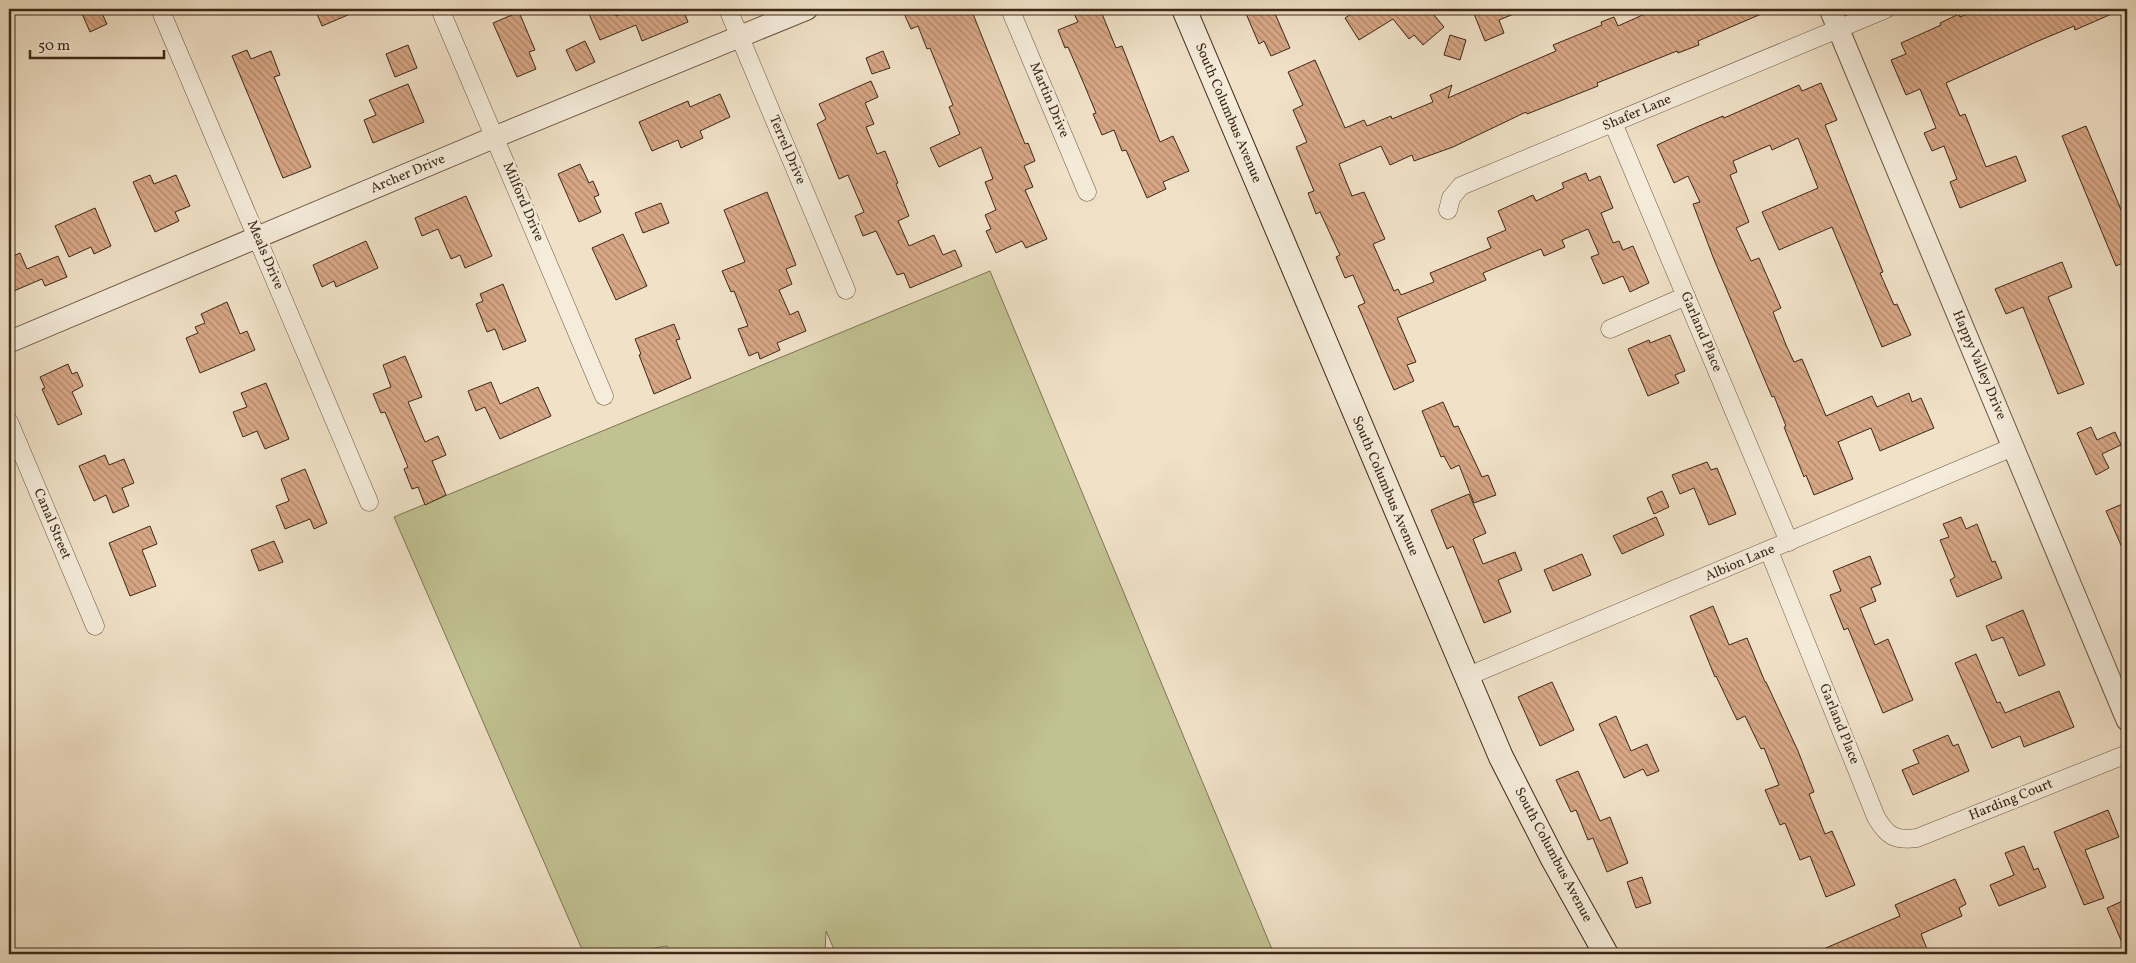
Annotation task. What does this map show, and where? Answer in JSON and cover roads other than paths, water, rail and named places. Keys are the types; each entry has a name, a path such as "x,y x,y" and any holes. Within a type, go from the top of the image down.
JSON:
{"main road":[{"name":"South Columbus Avenue","path":"1184,9 1466,677 1505,765 1606,954"}],"street":[{"name":"Meals Drive","path":"160,9 369,502"},
{"name":"Milford Drive","path":"440,9 604,396"},
{"name":"Terrel Drive","path":"728,9 846,290"},
{"name":"Archer Drive","path":"9,342 495,137 807,9"},
{"name":"Martin Drive","path":"1010,9 1087,192"},
{"name":"Happy Valley Drive","path":"1830,9 2127,720"},
{"name":"Shafer Lane","path":"1448,210 1451,198 1461,186 1886,9"},
{"name":"Garland Place","path":"1613,123 1789,542"},
{"path":"1610,329 1686,296"},
{"name":"Canal Street","path":"9,422 94,626"},
{"name":"Albion Lane","path":"1466,677 2013,447"},
{"name":"Garland Place","path":"1769,550 1876,817 1883,828 1893,836"},
{"name":"Harding Court","path":"1893,836 1904,840 1917,838 2127,754"}]}
